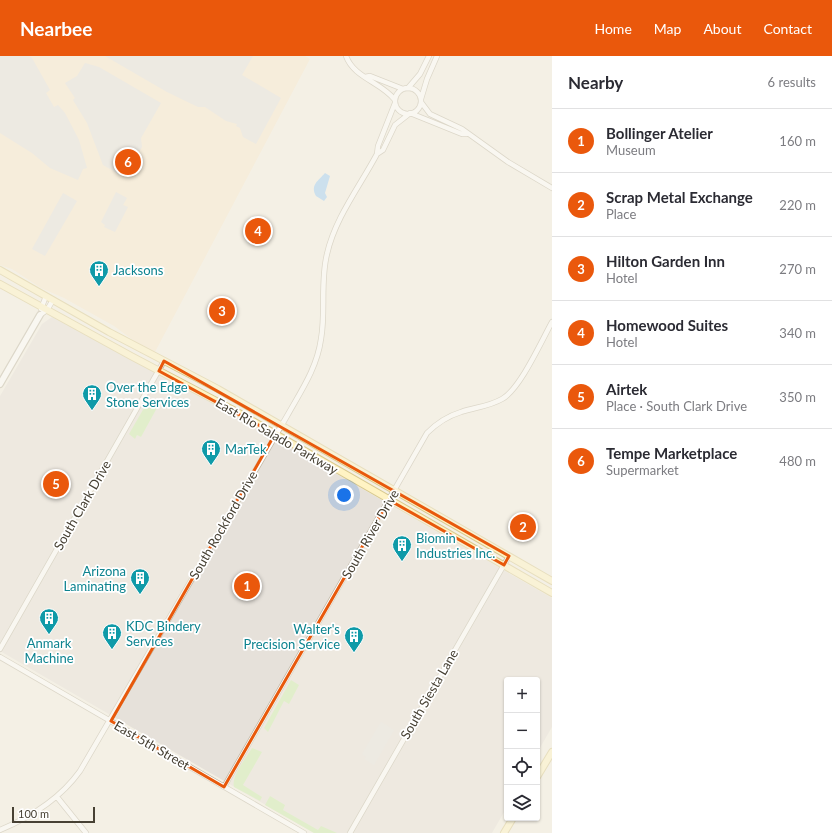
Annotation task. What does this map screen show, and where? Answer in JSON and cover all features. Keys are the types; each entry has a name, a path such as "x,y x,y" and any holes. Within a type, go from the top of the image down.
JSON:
{"main road":[{"name":"East Rio Salado Parkway","path":"0,270 164,361 218,389 509,556"},
{"name":"East Rio Salado Parkway","path":"0,284 159,371 210,397 552,593"},
{"path":"509,556 552,580"},
{"path":"540,772 552,752"},
{"path":"504,833 510,821"}],"street":[{"path":"346,56 349,64 365,76 368,81 385,88 395,101 400,111 462,134 467,134"},
{"path":"395,101 397,93 405,89 420,74 429,56"},
{"path":"409,114 418,109 427,79 437,56"},
{"path":"365,76 370,76 405,89 416,91 430,114 462,129 513,166 552,188"},
{"name":"South Rockford Drive","path":"0,830 13,824 57,797 80,771 111,721 311,372 318,352 323,325 324,274 332,236 377,154 378,146 395,101"},
{"name":"South Rockford Drive","path":"377,154 383,150 395,125 409,114"},
{"path":"44,308 46,296"},
{"path":"0,384 44,308 53,300"},
{"name":"South River Drive","path":"224,787 427,433 438,422 460,412 487,406 508,394 522,376 552,322"},
{"name":"South Clark Drive","path":"0,649 164,361"},
{"name":"South Siesta Lane","path":"350,833 509,556"},
{"name":"East 5th Street","path":"0,656 304,833"},
{"path":"57,797 86,833"}],"highlighted area":[{"path":"164,361 509,556 504,565 389,500 224,787 111,721 275,434 159,371"}],"shaded area":[{"path":"0,56 305,56 310,59 155,352 137,343 114,326 64,298 41,288 12,269 0,265"},
{"path":"0,56 29,56 32,58 50,90 46,93 54,107 58,105 65,113 79,140 87,168 83,169 78,180 50,168 32,153 0,133"},
{"path":"105,56 253,56 242,75 281,98 256,144 243,137 240,128 236,126 237,124 226,121 205,107 198,107 167,92"},
{"path":"85,63 99,67 161,103 141,138 142,147 124,177 103,165 87,123 73,100 75,98 65,83 77,76"},
{"path":"116,192 127,198 123,205 128,207 115,232 104,227 105,225 101,222"},
{"path":"63,193 77,201 45,256 32,249"},
{"path":"52,317 215,404 552,598 552,727 540,748 540,677 504,677 504,812 492,833 314,833 0,651 0,396 42,324"},
{"path":"381,722 394,730 374,765 365,759 366,757 362,754"}],"green space":[{"path":"148,401 158,406 141,437 137,435 135,439 129,434"},
{"path":"291,680 299,685 289,704 284,701 268,732 264,728"},
{"path":"252,748 262,752 243,785 262,797 260,801 234,787 237,772"},
{"path":"270,796 285,805 283,810 318,830 321,826 337,833 314,833 265,805"}],"water":[{"path":"325,173 330,176 325,193 327,197 324,201 316,196 314,186"}],"place":[{"name":"Tempe Marketplace","path":"128,162"},
{"name":"Homewood Suites","path":"258,231"},
{"name":"Jacksons","path":"99,287"},
{"name":"Hilton Garden Inn","path":"222,311"},
{"name":"Over the Edge Stone Services","path":"92,411"},
{"name":"MarTek","path":"211,466"},
{"name":"Airtek","path":"56,484"},
{"name":"Scrap Metal Exchange","path":"523,527"},
{"name":"Biomin Industries Inc.","path":"402,562"},
{"name":"Bollinger Atelier","path":"247,586"},
{"name":"Arizona Laminating","path":"140,595"},
{"name":"Anmark Machine","path":"49,635"},
{"name":"KDC Bindery Services","path":"112,650"},
{"name":"Walter's Precision Service","path":"354,653"}]}
